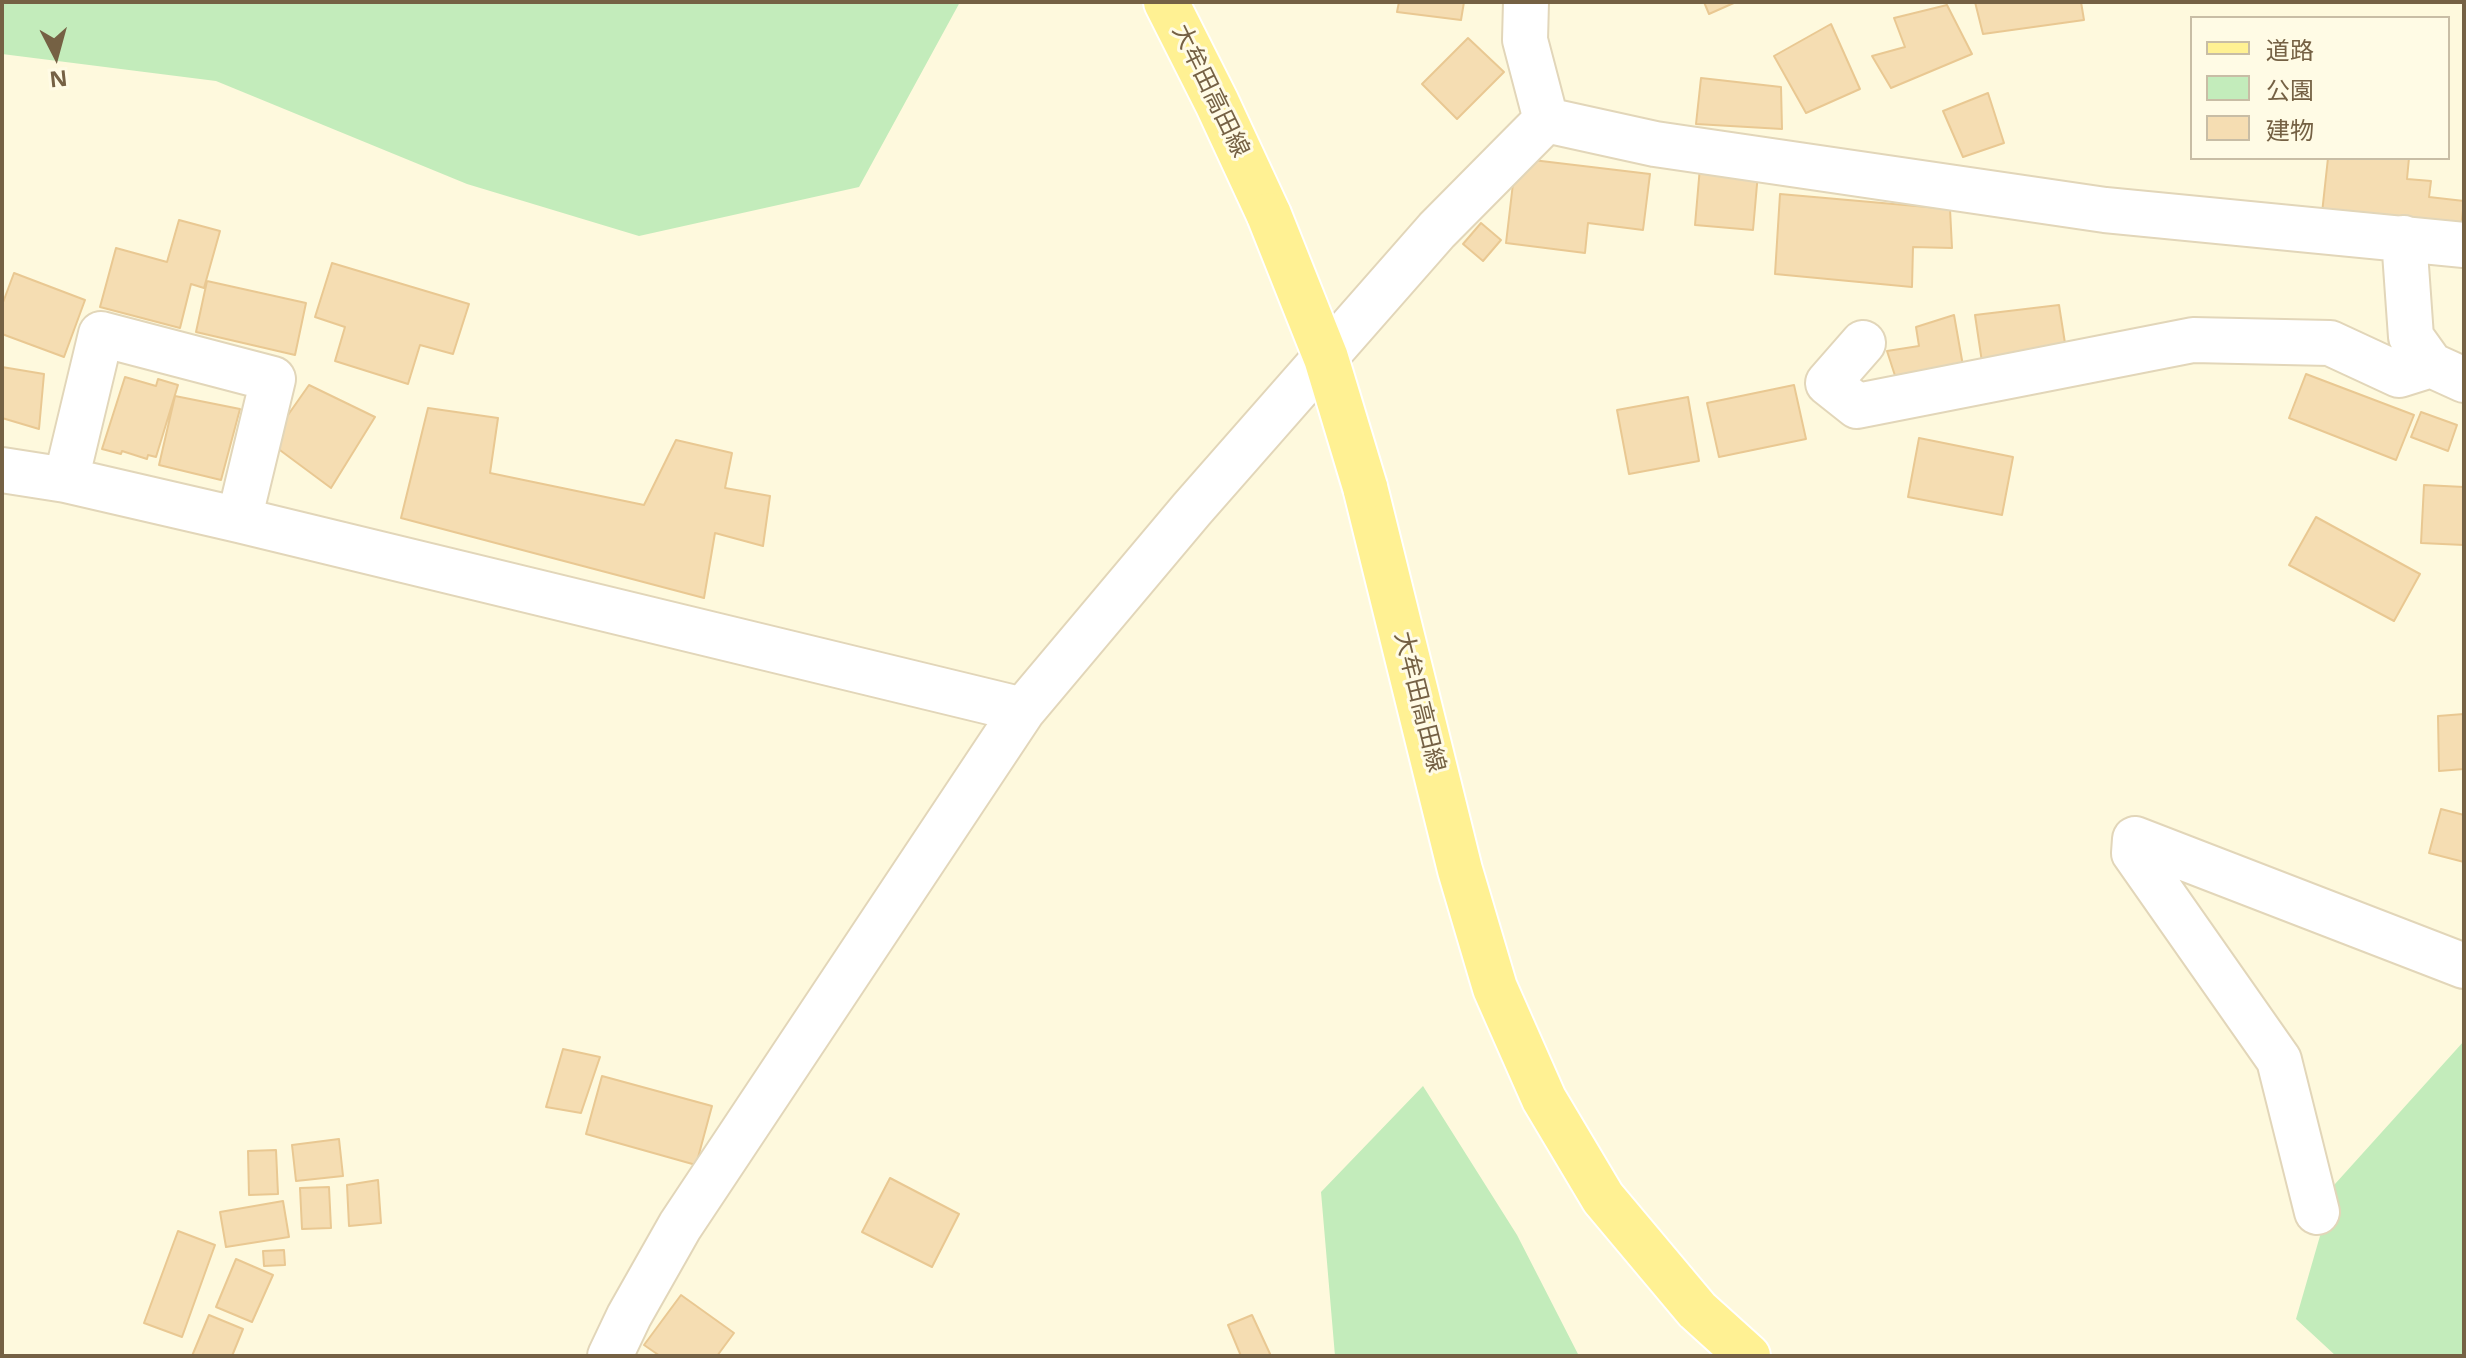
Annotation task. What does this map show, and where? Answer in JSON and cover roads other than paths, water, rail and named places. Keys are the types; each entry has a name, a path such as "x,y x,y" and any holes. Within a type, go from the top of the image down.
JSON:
{"main road":[{"name":"大牟田高田線","path":"1166,2 1269,215 1326,358 1365,487 1460,870 1495,988 1544,1099 1603,1198 1697,1310 1748,1356"}],"street":[{"path":"1526,2 1525,40 1546,120"},
{"path":"1546,120 1655,144 2105,210 2464,245"},
{"path":"610,1356 680,1226 1023,710 1192,509 1437,230 1546,120"},
{"path":"2404,238 2411,337 2447,372"},
{"path":"66,480 101,334 273,379 239,520"},
{"path":"1863,343 1828,383 1857,406 2193,340 2330,343 2399,375 2447,372"},
{"path":"2,470 66,480 239,520 1023,710"},
{"path":"2317,1212 2279,1060 2134,853 2135,839 2464,966"}]}
